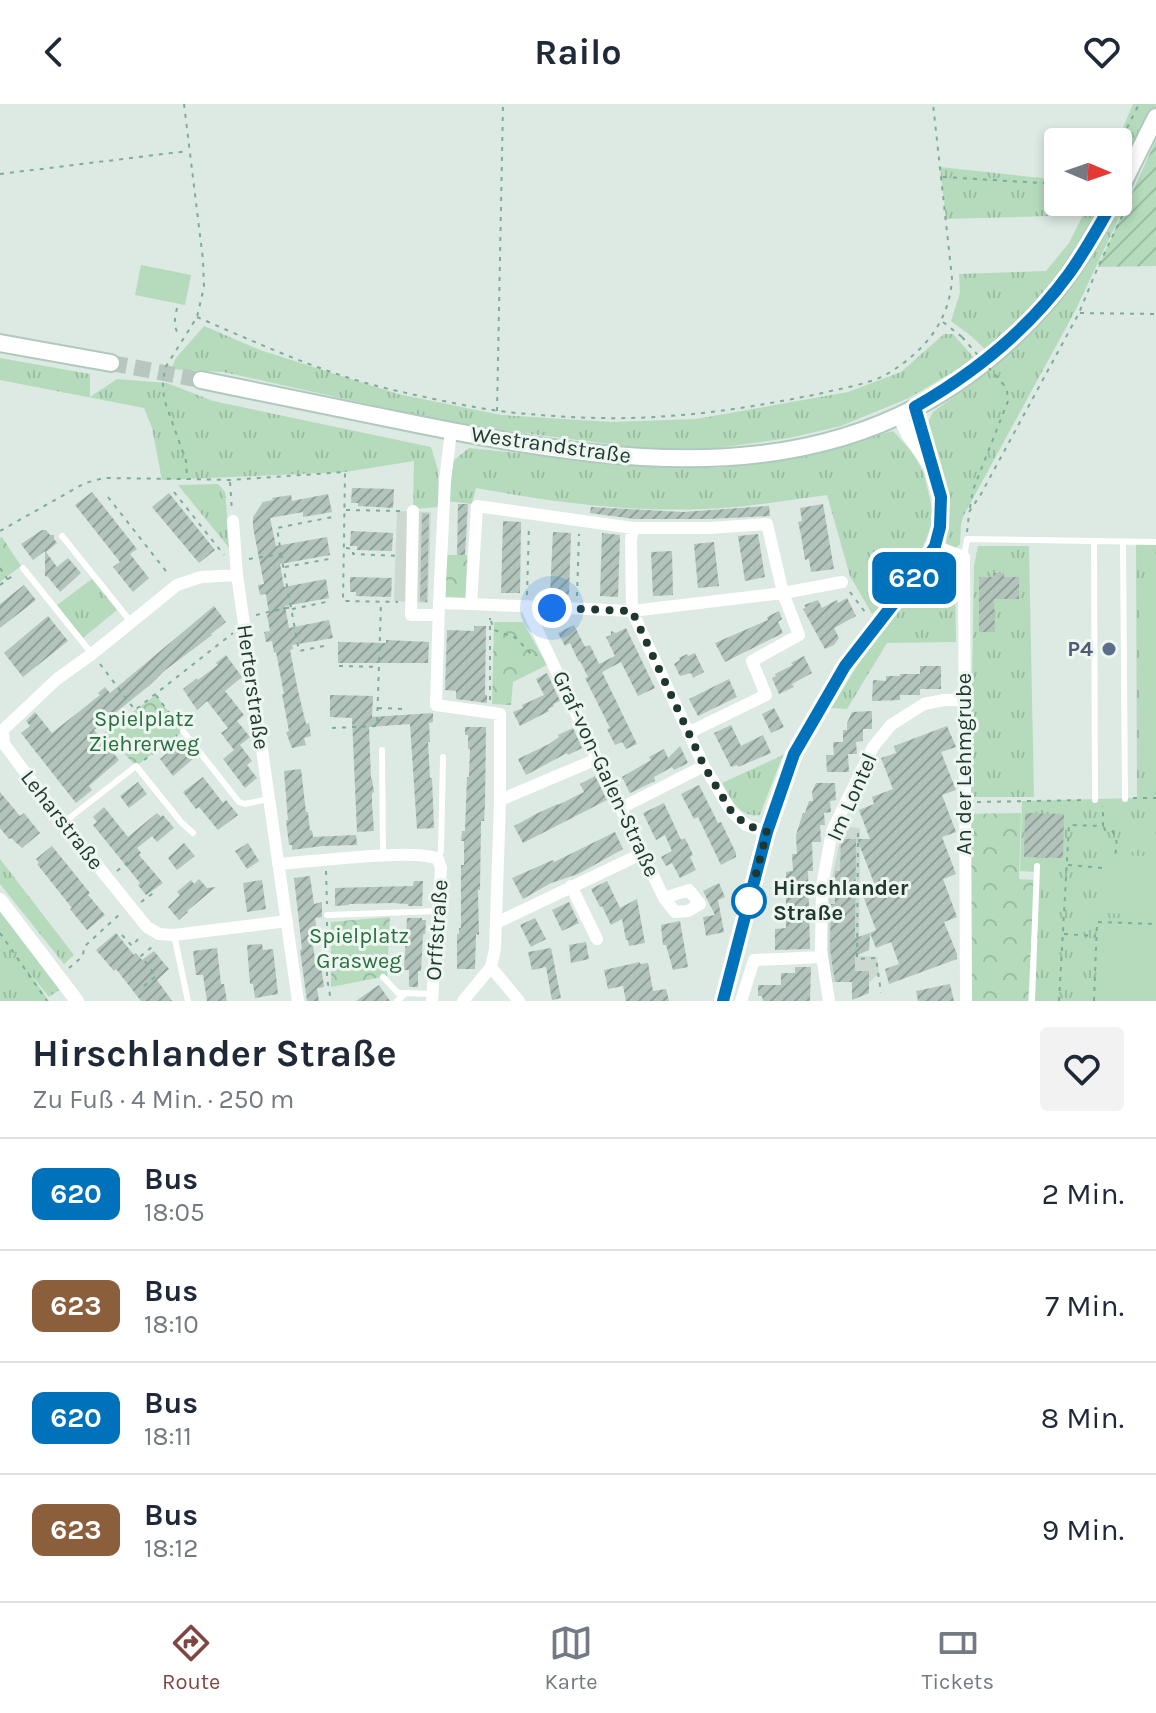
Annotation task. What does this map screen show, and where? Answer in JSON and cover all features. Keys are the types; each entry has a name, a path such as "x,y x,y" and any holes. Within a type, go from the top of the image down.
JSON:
{"main road":[{"name":"Westrandstraße","path":"1132,172 1156,117"},
{"name":"Westrandstraße","path":"201,380 516,443 673,459 760,456 842,438 899,416 946,389 994,355 1027,323 1070,273 1109,216"},
{"path":"0,343 111,363"}],"street":[{"path":"723,1001 767,832 794,754 845,666 935,546 940,527 941,497 915,407"},
{"path":"899,416 932,469"},
{"path":"451,431 445,481 436,705 495,713 500,800 495,949 491,967 463,1001"},
{"path":"471,604 477,506 633,528 767,524 783,593 799,635 752,661 766,695 688,733"},
{"path":"413,511 411,615 471,604 632,611 783,593 842,582"},
{"path":"232,576 236,561 233,521"},
{"path":"633,528 632,611 704,766 731,811 746,825 767,832"},
{"path":"935,546 964,557"},
{"name":"An der Lehmgrube","path":"964,557 966,1001"},
{"name":"Leharstraße","path":"153,931 63,823 4,744 1,729 57,679 177,585 201,577 232,576"},
{"name":"Herterstraße","path":"232,576 244,623 298,1001"},
{"name":"Graf-von-Galen-Straße","path":"527,608 664,898"},
{"name":"Im Lontel","path":"829,1001 822,957 822,886 832,831 873,747 891,725 924,704 964,700"},
{"path":"500,800 597,759"},
{"path":"621,808 704,766"},
{"path":"496,923 643,853"},
{"path":"278,864 383,856 430,855 438,859"},
{"name":"Orffstraße","path":"433,997 441,868 438,859"},
{"path":"571,886 597,939"},
{"path":"0,900 77,1001"},
{"path":"153,931 174,935 287,921"},
{"path":"741,1001 754,960 822,957"},
{"path":"491,967 519,1001"}],"lane":[{"path":"62,536 131,622"},
{"path":"964,557 967,539 1156,542"},
{"path":"1094,542 1095,800"},
{"path":"1123,542 1125,799"},
{"path":"23,568 92,654"},
{"path":"183,731 239,802 245,804 268,799"},
{"path":"382,750 383,856"},
{"path":"438,859 441,851 443,757"},
{"path":"63,823 136,766 193,833"},
{"path":"1032,1001 1037,866"},
{"path":"327,915 439,911"},
{"path":"174,935 188,1001"},
{"path":"383,977 398,993 433,997"},
{"path":"397,1001 406,993"}],"path":[{"path":"184,104 204,287 197,317 165,368 163,383 164,399 182,445 187,479"},
{"path":"497,411 503,104"},
{"path":"197,317 339,375 399,392 497,411 587,417 665,417 784,401 845,388 886,375 920,349 942,321 951,294 952,278 933,104"},
{"path":"1127,128 1139,104"},
{"path":"0,174 189,151"},
{"path":"941,177 1044,183"},
{"path":"969,512 1079,313 1114,216"},
{"path":"177,308 175,327 183,338"},
{"path":"1079,313 1156,314"},
{"path":"942,321 962,337 1007,390 1008,401 973,490 967,539"},
{"path":"0,531 85,483 104,478 230,480 345,472 343,601 411,603"},
{"path":"230,480 233,521"},
{"path":"174,492 225,556 232,576"},
{"path":"108,497 177,585"},
{"path":"345,510 413,511"},
{"path":"527,608 529,513"},
{"path":"329,645 299,651 277,528 332,517"},
{"path":"577,609 579,520"},
{"path":"344,548 353,549 353,554 412,556"},
{"path":"236,561 281,554"},
{"path":"283,568 329,559"},
{"path":"0,568 8,580"},
{"path":"0,585 23,568"},
{"path":"842,582 875,626"},
{"path":"267,612 326,602"},
{"path":"332,728 377,726 381,602"},
{"path":"92,654 135,710 244,623 279,610"},
{"path":"495,713 490,620 494,630 516,638 532,655 541,655"},
{"path":"339,666 380,667"},
{"path":"136,766 183,731 156,694"},
{"path":"378,708 405,709"},
{"path":"1125,799 1156,798"},
{"path":"964,802 1103,799 1103,826 1116,836 1115,855"},
{"path":"1059,1001 1069,825 1103,826"},
{"path":"858,833 857,959 876,958 881,993"},
{"path":"325,860 327,978 331,1001"},
{"path":"107,878 128,862"},
{"path":"1067,865 1103,868"},
{"path":"59,977 83,956 84,947 130,907 156,891"},
{"path":"1094,1001 1097,922 1156,924"},
{"path":"122,935 132,946 153,931"},
{"path":"144,986 156,976 141,956 153,947 153,931"},
{"path":"0,933 47,1001"},
{"path":"1062,934 1096,936"}],"shaded area":[{"path":"397,511 431,512 428,603 394,601"},
{"path":"843,826 860,828 859,956 877,957 879,974 869,982 832,982 828,958 829,892"}],"green space":[{"path":"1133,104 1156,104 1156,113 1132,164 1132,128 1123,128"},
{"path":"1154,135 1132,190 1132,173"},
{"path":"1156,140 1156,266 1098,267 1121,216 1132,216 1132,193"},
{"path":"940,167 1044,178 1044,216 1049,216 946,219"},
{"path":"1082,216 1104,216 1054,294 985,349 951,321 960,293 959,274 1046,271 1069,243"},
{"path":"1107,216 1120,216 1075,311 964,515 960,544 956,548 950,547 946,543 946,487 926,426 933,412 987,373 1026,338 1062,294"},
{"path":"141,265 191,275 185,305 135,295"},
{"path":"204,326 260,350 398,394 501,415 612,422 696,419 848,392 901,372 944,334 953,334 975,359 909,398 841,426 789,438 718,448 648,449 444,421 223,372 171,369 176,358"},
{"path":"0,358 90,374 90,397 117,379 167,383 213,401 431,447 438,470 439,507 413,509 414,461 345,472 162,480 152,428 144,408 0,380"},
{"path":"893,431 914,454 924,474 933,512 922,549 890,596 872,614 850,576 827,495 735,507 675,510 589,505 476,488 472,504 446,501 454,460 469,448 621,464 718,468 795,456"},
{"path":"218,484 225,492 230,549 178,485"},
{"path":"0,538 21,566 0,582"},
{"path":"1136,542 1156,542 1156,1001 1032,1001 1036,872 1020,871 1022,801 1137,798"},
{"path":"978,546 1029,546 1034,797 970,797 974,566"},
{"path":"446,555 467,555 466,598 446,598"},
{"path":"935,565 949,565 955,573 956,642 887,643 847,709 831,708 871,643"},
{"path":"92,579 117,610 83,638 57,605"},
{"path":"1140,580 1156,580 1156,760 1141,760"},
{"path":"494,622 523,622 547,665 513,682 511,705 492,704"},
{"name":"Spielplatz Ziehrerweg","path":"156,695 183,731 136,766 104,733"},
{"path":"783,755 760,815 741,811 722,783"},
{"path":"1021,813 1019,879 1035,880 1028,1001 964,1001 967,814"},
{"path":"1104,855 1156,856 1156,915 1102,913"},
{"path":"0,859 74,955 64,964 0,884"},
{"path":"0,901 62,988 49,997 28,971 49,1001 0,1001"},
{"name":"Spielplatz Grasweg","path":"390,917 387,976 331,987 331,922"},
{"path":"1099,924 1156,926 1156,1001 1096,1001"}],"building":[{"path":"352,488 394,489 393,508 351,503"},
{"path":"92,492 137,549 130,554 149,578 133,592 113,567 120,562 75,505"},
{"path":"169,493 215,550 199,563 152,507"},
{"path":"328,494 332,512 303,517 303,512 270,518 276,546 327,537 330,555 280,564 284,587 326,579 329,598 285,606 289,628 329,620 333,638 292,645 293,649 290,650 311,736 304,738 306,745 292,748 286,732 289,731 276,652 272,641 266,642 264,632 270,631 269,614 266,594 260,595 258,585 264,584 253,517 263,502 272,498 291,495 292,501"},
{"path":"458,504 468,504 465,555 457,555"},
{"path":"823,504 834,569 811,572 809,559 805,560 798,522 802,521 800,508"},
{"path":"769,506 770,516 709,519 634,519 590,513 591,507 683,512"},
{"path":"422,513 429,514 427,602 420,601"},
{"path":"503,521 521,522 520,593 501,593"},
{"path":"42,530 54,535 57,543 46,552 57,567 68,558 81,573 60,592 45,576 45,551 33,560 21,544"},
{"path":"351,531 393,533 392,551 357,550 357,546 350,546"},
{"path":"553,532 571,533 569,595 550,594"},
{"path":"602,533 620,535 618,597 600,596"},
{"path":"758,534 765,577 745,581 738,536"},
{"path":"714,542 719,586 698,588 694,544"},
{"path":"672,551 673,595 653,596 651,552"},
{"path":"994,573 1019,577 1019,599 994,599 995,632 979,632 979,577 993,577"},
{"path":"350,577 392,578 391,597 356,596 356,592 350,592"},
{"path":"24,585 36,600 0,628 0,604"},
{"path":"847,598 856,616 834,628 839,638 834,645 825,649 803,609 806,608 804,605 818,600 822,608"},
{"path":"214,606 226,622 94,730 119,760 89,786 92,790 76,803 21,733 30,726 26,721 35,712 52,733 100,695 98,693 105,687 110,693"},
{"path":"779,611 782,619 778,622 783,633 725,662 715,643 768,620 767,617"},
{"path":"48,616 68,641 23,677 4,653"},
{"path":"574,625 585,647 590,645 599,664 615,656 606,637 611,635 611,631 616,633 626,628 655,688 638,696 621,662 602,672 637,744 626,749 622,742 615,745 580,661 570,643 565,646 558,633"},
{"path":"474,626 486,626 487,703 456,699 456,691 445,690 447,630 474,631"},
{"path":"386,640 429,642 428,663 338,663 338,642 386,643"},
{"path":"695,653 704,672 693,678 691,673 680,676 674,664 679,658"},
{"path":"226,655 242,677 225,691 244,715 237,721 250,737 240,745 252,761 247,765 257,778 245,788 223,759 234,750 221,733 228,728 207,701 197,710 183,689 218,665 216,663"},
{"path":"804,656 812,673 779,694 772,678"},
{"path":"920,666 941,666 941,689 920,689 920,695 900,695 900,700 872,701 873,680 886,681 886,676 920,674"},
{"path":"547,673 560,701 553,704 549,711 520,726 513,712 544,695 536,679"},
{"path":"729,679 737,697 698,716 689,699"},
{"path":"330,695 373,696 372,717 433,713 428,742 434,828 417,829 410,724 369,727 374,831 357,832 352,718 330,717"},
{"path":"774,708 784,727 771,733 762,714"},
{"path":"872,711 872,729 863,729 863,741 856,742 857,754 848,754 849,772 827,772 826,755 834,755 833,742 843,742 843,730 847,730 852,712"},
{"path":"731,725 741,746 763,735 771,753 731,767 714,733"},
{"path":"947,726 956,747 941,752 956,790 942,795 956,832 942,837 956,874 943,879 957,917 944,922 957,959 889,984 885,969 899,964 891,942 876,948 870,933 876,930 862,893 876,888 857,839 870,839 859,810 874,804 872,797 893,789 881,758 896,753 894,746"},
{"path":"465,727 486,727 485,804 484,821 481,821 479,935 476,934 475,969 457,969 457,934 461,928 461,865 464,865 464,841 461,841 462,831 465,831 470,749"},
{"path":"573,728 582,748 526,775 518,759"},
{"path":"180,742 193,759 173,776 160,759"},
{"path":"680,746 688,763 674,770 672,767 654,777 655,781 630,793 622,777 664,749 668,758"},
{"path":"301,769 306,812 313,837 356,835 357,845 292,850 286,820 284,771"},
{"path":"595,776 607,800 523,843 514,826 584,792 580,784"},
{"path":"203,777 223,803 226,800 238,815 218,830 183,792"},
{"path":"138,782 147,794 129,808 120,796"},
{"path":"816,783 835,783 836,800 830,801 831,812 824,813 825,825 820,825 821,842 812,842 813,871 808,871 810,949 775,950 775,929 786,928 786,872 793,871 792,854 797,854 796,835 809,801 813,801 812,792"},
{"path":"699,785 736,853 736,857 721,865 698,817 694,819 681,794"},
{"path":"0,792 20,816 24,813 40,833 22,848 0,828"},
{"path":"664,803 681,840 685,838 693,855 690,857 696,870 680,878 672,863 666,866 661,857 672,851 665,835 656,840 643,813"},
{"path":"104,807 128,837 157,813 161,817 163,815 174,828 157,842 152,836 137,848 141,853 139,855 163,883 146,895 138,885 140,883 93,825 97,822 93,817"},
{"path":"1025,813 1064,814 1063,858 1024,857"},
{"path":"615,832 623,849 523,899 512,878 554,862"},
{"path":"841,839 856,839 855,938 870,933 869,950 855,956 855,971 869,971 869,993 852,1000 852,982 835,982 830,949 831,904 835,904 835,871 840,871"},
{"path":"184,843 195,856 177,870 168,858"},
{"path":"248,843 259,861 247,869 235,851"},
{"path":"52,846 105,915 87,930 37,864 36,859"},
{"path":"310,876 314,904 322,902 322,917 315,918 318,938 312,939 316,966 321,966 324,987 317,988 319,1001 307,1001 294,878"},
{"path":"199,879 207,888 216,887 179,920 168,907 180,895 177,892 191,880 194,884"},
{"path":"262,880 266,909 247,912 243,883"},
{"path":"414,881 423,881 422,906 393,903 335,906 335,888 413,886"},
{"path":"607,881 620,908 637,899 645,943 629,946 622,919 611,925 591,889"},
{"path":"719,883 725,897 718,900 724,932 706,936 703,917 715,915 703,891"},
{"path":"569,902 579,923 562,931 552,910"},
{"path":"407,918 426,920 418,987 409,987 409,970 404,970"},
{"path":"535,918 546,939 531,947 520,925"},
{"path":"680,921 688,967 673,970 666,945 663,945 661,925"},
{"path":"116,933 134,955 136,953 142,960 154,951 169,969 157,980 172,1001 141,1001 116,969 114,971 96,950"},
{"path":"586,942 589,959 571,963 569,945"},
{"path":"262,944 263,950 273,949 278,994 255,998 253,984 250,984 247,945"},
{"path":"217,948 221,984 224,984 227,1001 207,1001 203,975 196,975 193,951"},
{"path":"551,948 561,998 552,1000 546,967 532,970 528,952"},
{"path":"648,963 653,991 666,989 669,1001 626,1001 623,986 608,989 604,970"},
{"path":"795,967 811,967 810,1001 763,1001 762,996 758,996 758,985 781,985 781,973 795,973"},
{"path":"950,984 954,1001 918,1001 916,991"},
{"path":"379,985 390,1001 356,1001 373,989"}],"tunnel":[{"path":"111,363 201,380"}],"bus line":[{"name":"620","path":"723,1001 767,832 794,754 845,666 935,546 940,527 941,497 915,407 994,355 1027,323 1070,273 1105,216"}],"place":[{"name":"P4","path":"1109,649"},
{"name":"Hirschlander Straße","path":"749,901"}],"route":[{"path":"552,608 632,611 704,766 731,811 746,825 767,832 746,912 749,901"}]}
